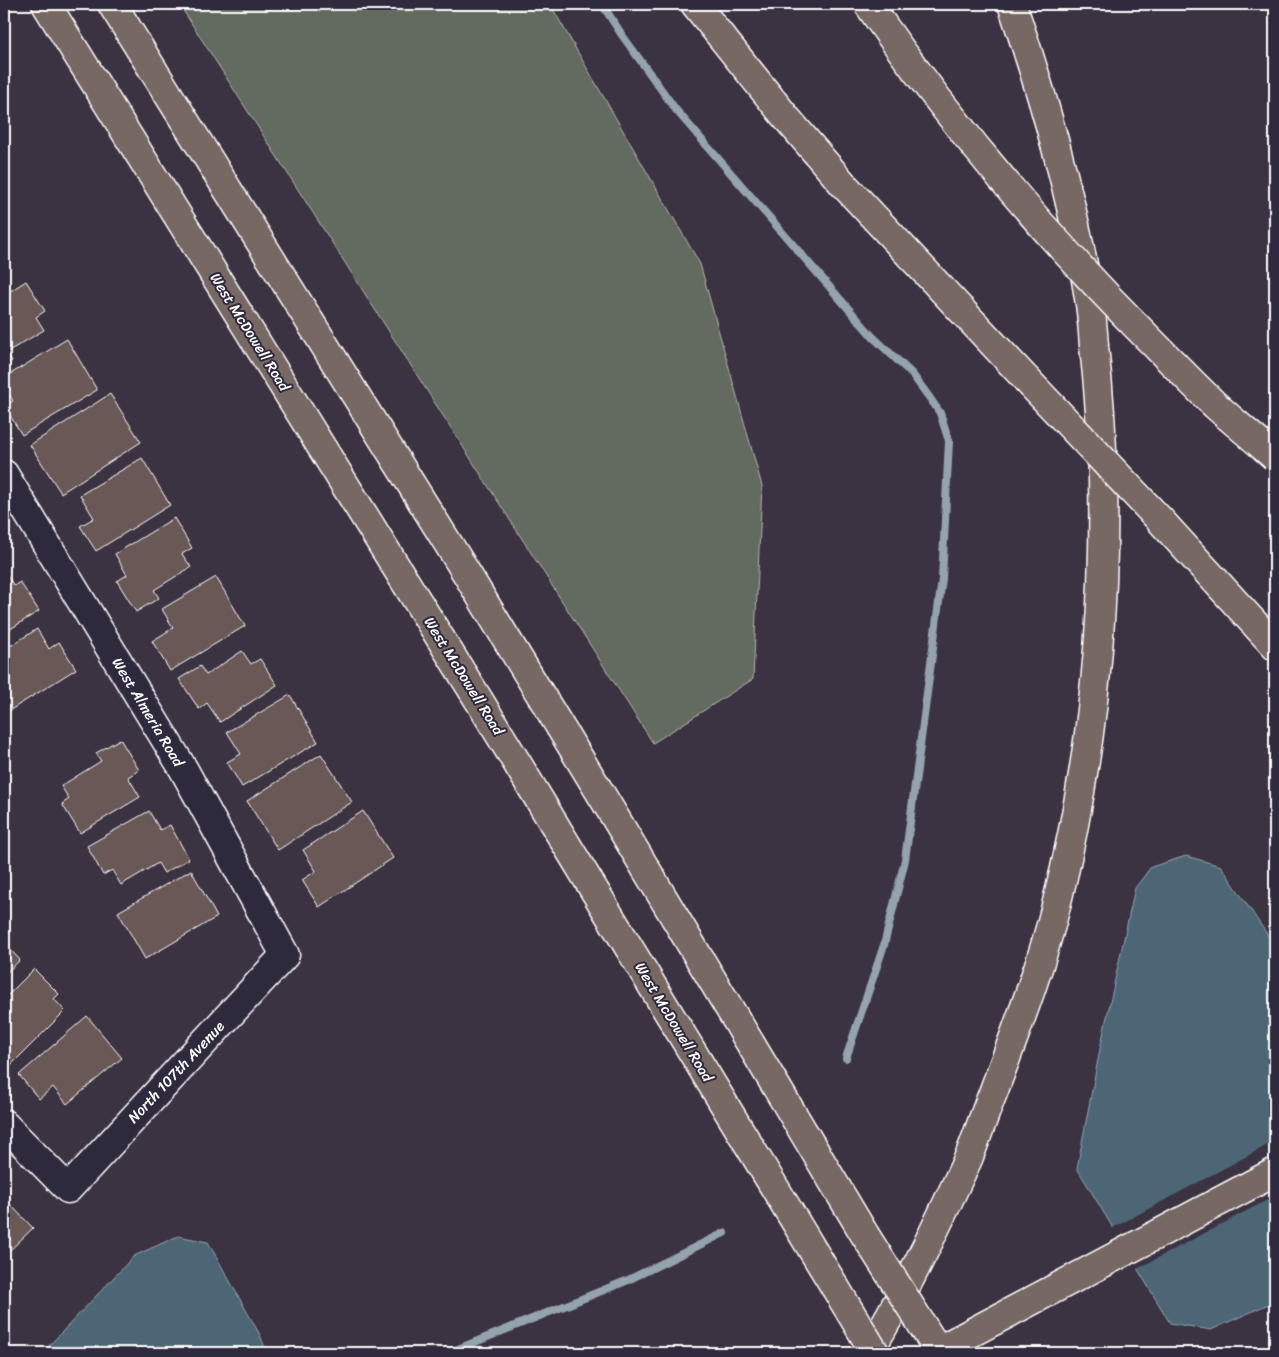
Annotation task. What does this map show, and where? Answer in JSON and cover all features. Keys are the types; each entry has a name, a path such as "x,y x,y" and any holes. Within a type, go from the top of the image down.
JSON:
{"main road":[{"name":"West McDowell Road","path":"46,4 480,702 875,1353"},
{"path":"112,4 459,561 934,1349 1275,1172"},
{"path":"695,4 784,116 844,185 1161,520 1275,646"},
{"path":"868,4 943,106 1017,197 1059,244 1114,304 1214,404 1275,456"},
{"path":"868,1353 928,1245 967,1160 1034,983 1056,907 1073,828 1088,744 1096,672 1104,530 1102,438 1090,306 1058,153 1036,74 1012,4"}],"street":[{"name":"West Almeria Road","path":"4,474 184,770 285,954"},
{"name":"North 107th Avenue","path":"4,1124 68,1189 285,954"}],"green space":[{"path":"179,4 550,4 700,264 762,486 753,679 653,743"}],"water":[{"path":"1186,856 1221,866 1275,946 1275,1301 1211,1330 1170,1323 1077,1168 1101,1044 1135,888 1151,867"},
{"path":"178,1236 208,1242 260,1335 267,1353 42,1353 134,1256"}],"pier":[{"path":"1275,1141 1275,1196 1135,1270 1111,1229"}],"building":[{"path":"26,281 45,311 36,317 44,330 7,352 12,361 4,366 4,295"},
{"path":"67,339 97,390 22,435 4,406 13,401 4,385 4,378"},
{"path":"110,394 141,442 61,493 30,445"},
{"path":"142,458 170,505 96,551 80,526 94,518 80,495"},
{"path":"174,518 192,548 182,554 191,567 154,590 159,598 136,612 117,581 127,575 115,554"},
{"path":"4,571 14,586 20,582 39,611 4,633"},
{"path":"216,577 245,626 170,671 152,641 173,628 162,609"},
{"path":"37,629 49,649 59,642 76,669 4,714 4,650"},
{"path":"242,651 251,664 260,659 277,685 220,722 207,703 199,709 179,679 200,666 206,675"},
{"path":"290,695 318,742 242,787 227,762 241,754 227,732"},
{"path":"120,739 139,770 128,777 140,797 80,833 62,804 69,799 61,786 101,761 96,753"},
{"path":"321,754 352,802 278,850 247,801"},
{"path":"149,811 160,830 170,825 189,859 164,873 158,863 121,885 112,870 103,875 87,846"},
{"path":"363,811 393,858 319,907 302,880 316,871 303,850"},
{"path":"191,870 217,917 145,959 118,912"},
{"path":"4,943 20,960 4,975"},
{"path":"34,969 59,994 54,999 65,1011 8,1068 4,1064 4,999"},
{"path":"87,1016 122,1058 67,1104 53,1087 39,1099 19,1075"},
{"path":"4,1198 33,1228 4,1256"}],"waterway":[{"path":"602,4 676,110 873,337 912,374 940,413 949,441 942,579 905,860 884,945 846,1058"},
{"path":"448,1353 626,1281 724,1233"}]}
